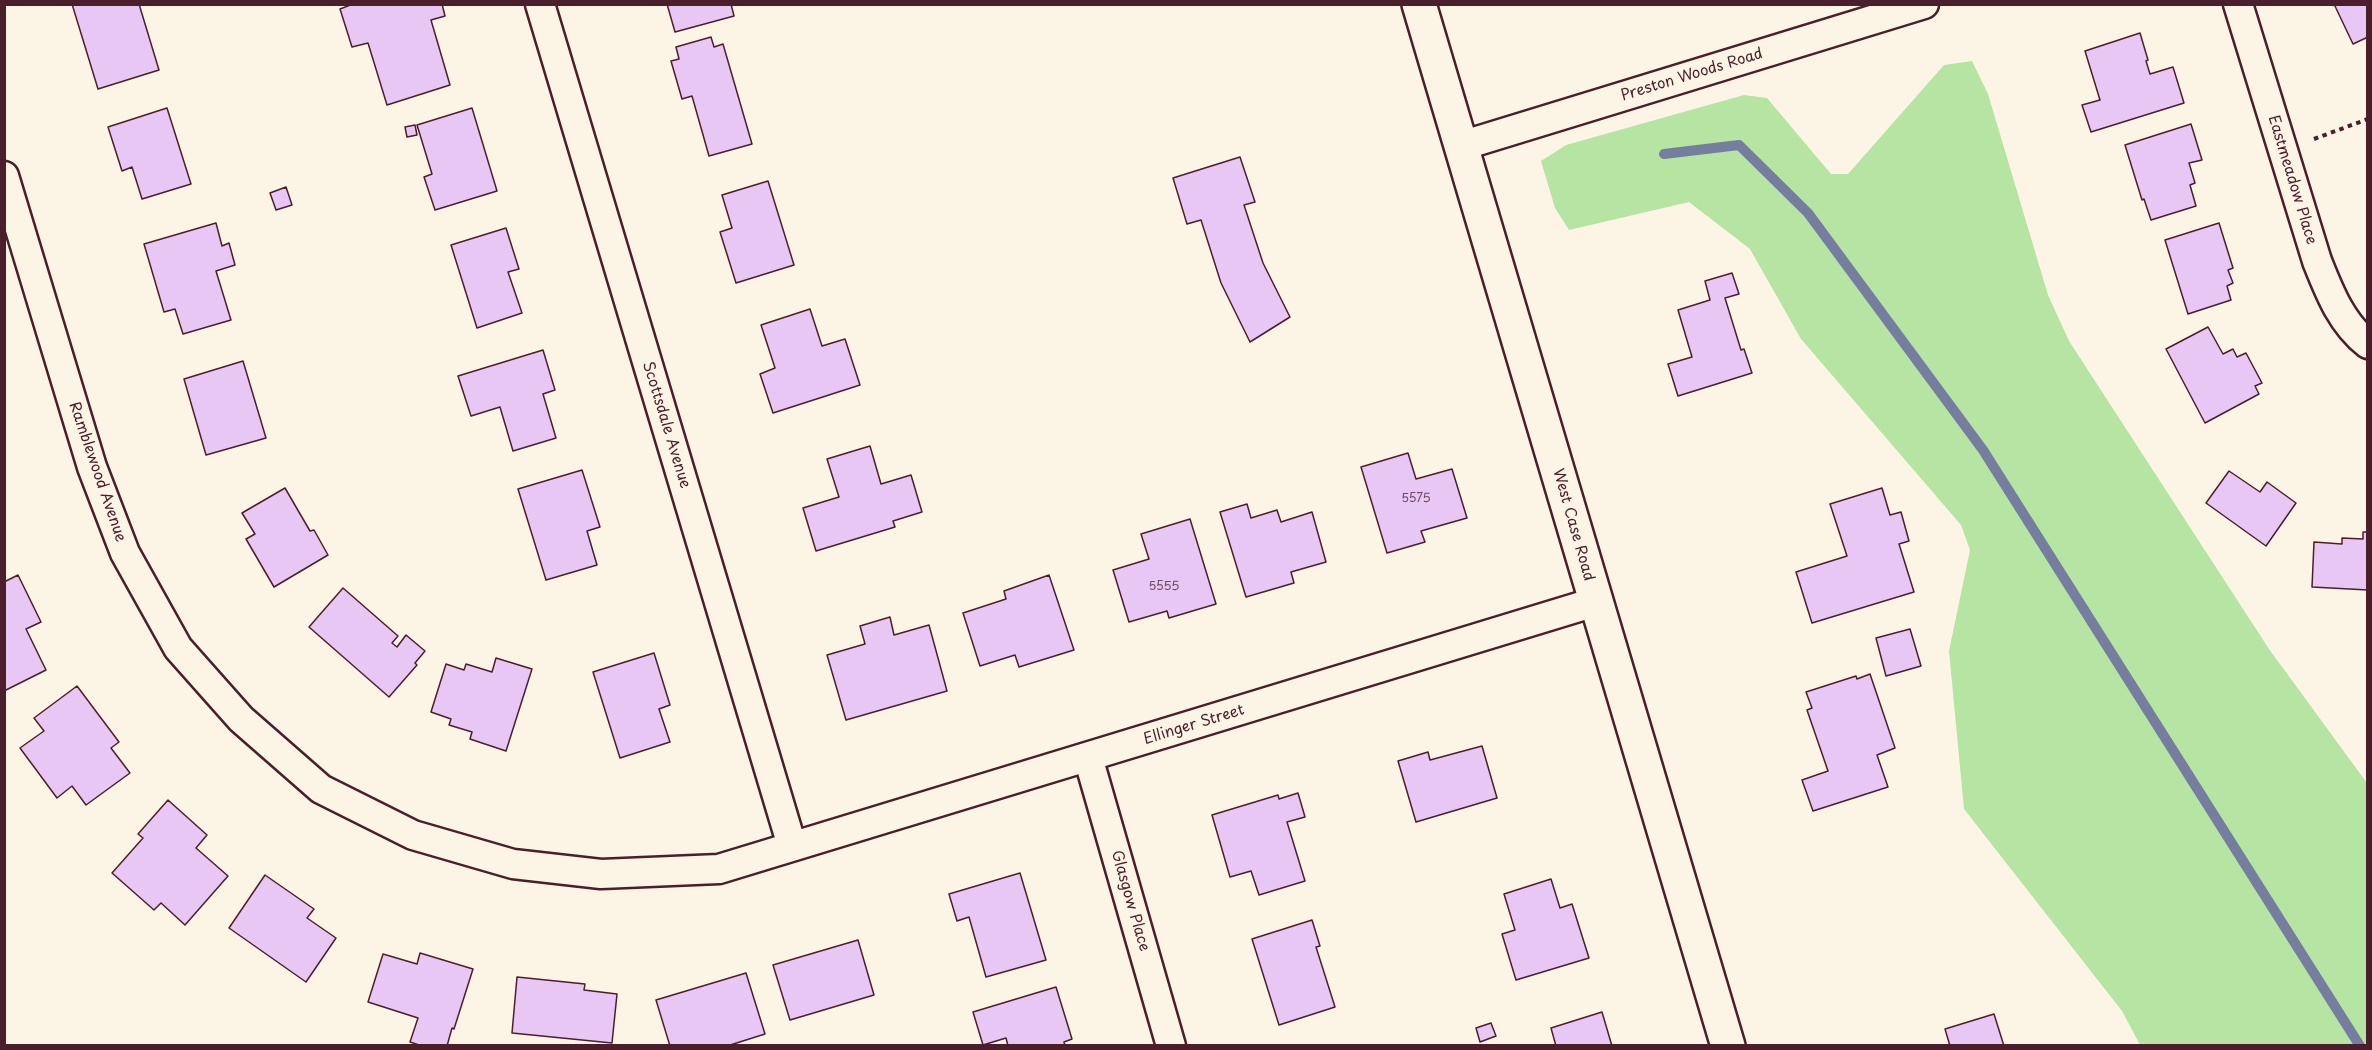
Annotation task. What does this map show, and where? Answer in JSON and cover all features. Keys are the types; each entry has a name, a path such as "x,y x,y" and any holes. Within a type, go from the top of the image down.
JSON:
{"main road":[{"name":"West Case Road","path":"1419,4 1728,1046"}],"street":[{"name":"Scottsdale Avenue","path":"540,4 792,846"},
{"name":"Preston Woods Road","path":"1461,146 1924,4"},
{"name":"Eastmeadow Place","path":"2238,4 2317,261 2333,302 2367,344"},
{"name":"Ramblewood Avenue","path":"4,176 92,467 125,553 178,648 241,719 321,789 413,835 513,864 601,874 720,869 792,846"},
{"name":"Ellinger Street","path":"792,846 1595,602"},
{"name":"Glasgow Place","path":"1088,757 1172,1046"}],"path":[{"path":"2283,151 2367,119"}],"green space":[{"path":"1972,61 1988,94 2048,295 2069,341 2269,649 2367,783 2367,1045 2140,1045 2122,1011 1964,809 1949,651 1970,550 1961,525 1801,339 1750,249 1689,202 1569,230 1555,208 1541,161 1566,145 1744,95 1767,98 1831,174 1848,174 1944,65"}],"building":[{"path":"72,4 139,4 159,70 98,89"},
{"path":"353,4 442,4 445,16 431,20 450,85 387,105 368,43 352,47 340,9"},
{"path":"667,4 731,4 734,16 675,32"},
{"path":"2334,4 2368,4 2368,37 2353,44"},
{"path":"2140,33 2150,74 2173,67 2184,103 2091,132 2082,105 2100,100 2085,51"},
{"path":"711,37 714,47 723,44 752,144 709,156 692,96 682,99 671,61 679,59 676,47"},
{"path":"167,108 191,184 142,199 132,167 122,171 108,127"},
{"path":"472,108 497,191 435,210 424,177 432,174 417,125"},
{"path":"2191,124 2202,160 2189,163 2195,183 2190,185 2196,206 2151,220 2144,199 2142,200 2125,145"},
{"path":"415,125 417,135 407,137 405,127"},
{"path":"1240,157 1255,202 1244,205 1263,263 1290,317 1250,342 1221,283 1201,220 1187,224 1173,178"},
{"path":"768,181 794,265 736,283 720,232 732,228 722,195"},
{"path":"286,187 292,205 276,210 270,193"},
{"path":"216,223 222,246 229,243 235,265 216,271 231,320 183,334 175,309 164,312 144,244"},
{"path":"2219,223 2233,268 2228,270 2233,283 2227,286 2231,300 2188,314 2165,240"},
{"path":"506,228 519,269 508,272 522,313 477,328 451,245"},
{"path":"1732,273 1739,294 1725,298 1741,350 1744,349 1752,373 1678,396 1668,364 1692,357 1678,310 1710,300 1705,281"},
{"path":"810,309 822,346 845,339 860,385 773,413 760,374 775,368 761,325"},
{"path":"2208,327 2223,354 2233,349 2237,357 2246,353 2262,383 2255,386 2259,394 2205,423 2166,349"},
{"path":"543,350 555,390 543,394 556,438 513,451 500,407 471,416 458,376"},
{"path":"243,361 266,438 206,455 184,379"},
{"path":"870,446 881,484 911,475 922,512 893,521 895,527 816,551 803,508 839,497 827,459"},
{"path":"1408,453 1416,479 1452,469 1467,518 1421,531 1425,542 1387,553 1361,467"},
{"path":"582,470 600,527 587,531 597,565 546,580 518,489"},
{"path":"2229,471 2260,492 2267,482 2296,503 2266,546 2206,503"},
{"path":"285,488 310,531 314,530 328,555 274,587 246,539 255,534 242,513"},
{"path":"1882,488 1890,515 1901,512 1909,541 1899,544 1914,592 1812,623 1796,572 1847,556 1830,504"},
{"path":"1247,504 1251,518 1277,510 1281,522 1312,512 1326,562 1291,572 1294,583 1246,597 1220,512"},
{"path":"1190,519 1216,604 1169,618 1167,611 1129,622 1113,570 1149,559 1141,534"},
{"path":"2363,532 2368,532 2368,590 2312,587 2314,542 2342,544 2342,538 2363,539"},
{"path":"18,575 41,622 26,629 46,670 4,691 4,582"},
{"path":"1049,575 1074,650 1019,667 1015,655 980,666 963,613 1006,599 1004,591"},
{"path":"343,588 398,636 392,643 397,647 406,635 425,651 415,663 417,665 389,697 309,627"},
{"path":"890,617 894,635 929,625 947,691 846,720 827,655 865,644 860,626"},
{"path":"1910,629 1921,666 1886,676 1876,638"},
{"path":"654,653 670,705 659,709 670,742 620,758 593,672"},
{"path":"496,658 532,669 506,751 470,739 472,732 449,725 451,719 431,712 446,664 464,670 466,664 492,672"},
{"path":"1870,674 1895,748 1877,755 1888,787 1813,811 1802,780 1828,771 1807,710 1812,708 1806,692 1856,676 1857,679"},
{"path":"77,686 119,742 111,748 130,773 86,805 72,786 57,798 20,748 44,731 34,718"},
{"path":"1482,746 1497,798 1416,822 1398,761 1428,752 1430,760"},
{"path":"1298,793 1305,817 1287,822 1305,881 1259,895 1251,871 1230,877 1212,815 1278,795 1279,799"},
{"path":"168,800 207,835 196,848 228,876 185,925 161,903 154,910 112,873 143,838 138,834"},
{"path":"1020,873 1046,960 986,977 969,917 957,921 949,894"},
{"path":"265,875 314,909 307,918 336,938 306,982 229,928"},
{"path":"1551,879 1560,908 1572,904 1589,958 1516,980 1502,934 1515,930 1504,894"},
{"path":"1312,920 1320,946 1316,947 1335,1007 1279,1025 1252,939"},
{"path":"858,940 874,995 790,1020 773,965"},
{"path":"420,953 473,969 447,1046 422,1046 410,1042 418,1018 368,1002 383,954 417,964"},
{"path":"746,973 765,1034 727,1046 670,1046 656,1000"},
{"path":"517,977 585,984 584,990 617,994 612,1043 512,1033"},
{"path":"1056,987 1072,1039 1064,1042 1065,1046 1008,1046 1006,1038 983,1045 973,1012"},
{"path":"1602,1012 1612,1046 1556,1046 1551,1028"},
{"path":"1994,1014 2004,1046 1950,1046 1945,1029"},
{"path":"1491,1023 1496,1036 1480,1042 1476,1028"}],"waterway":[{"path":"1664,154 1739,145 1808,213 1983,450 2360,1046"}]}
